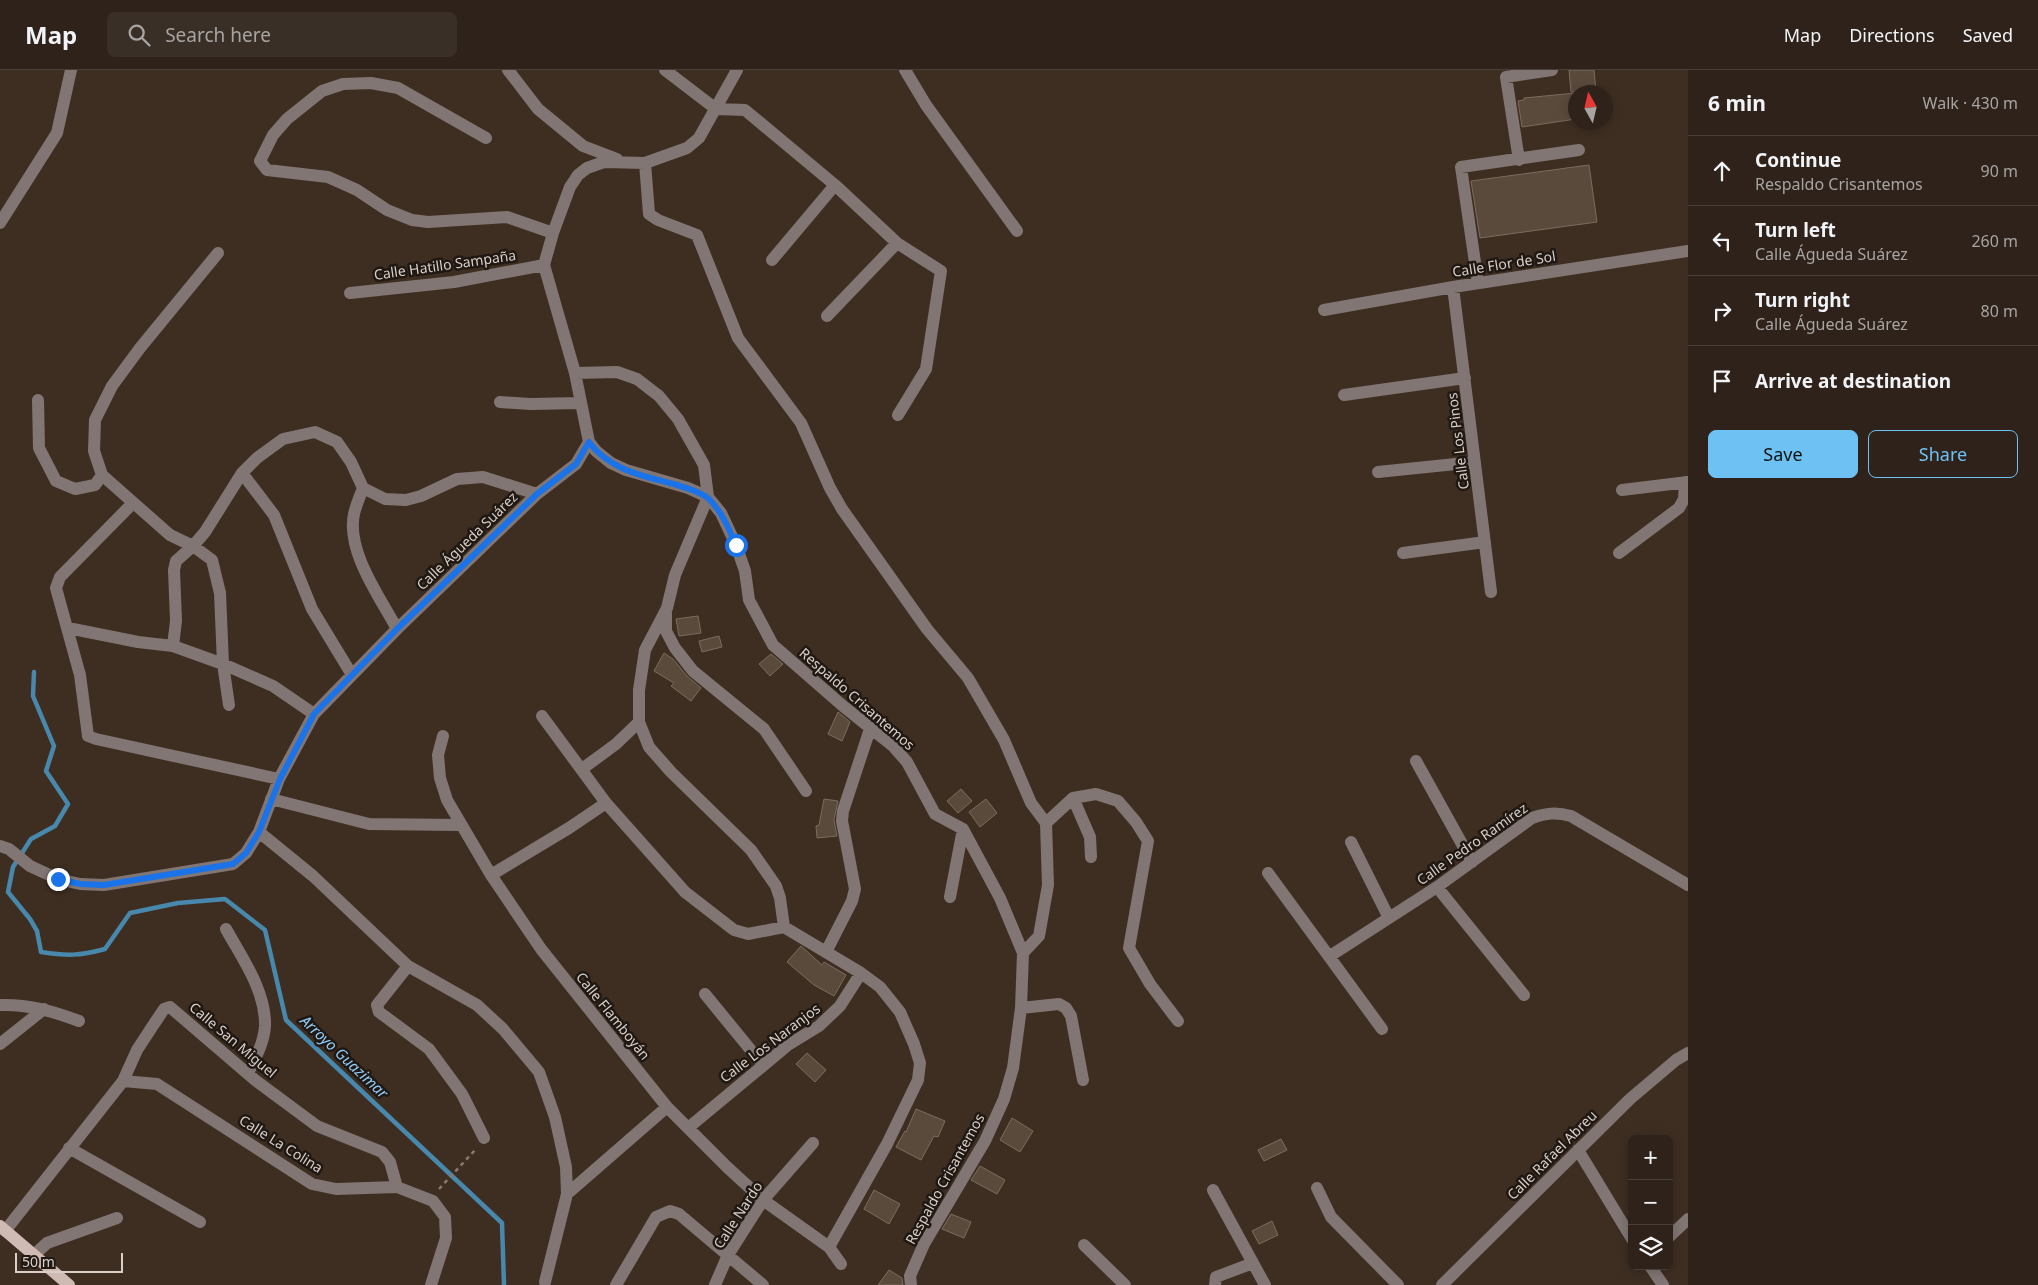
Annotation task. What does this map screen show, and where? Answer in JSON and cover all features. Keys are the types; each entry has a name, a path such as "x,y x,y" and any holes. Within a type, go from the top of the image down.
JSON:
{"main road":[{"path":"3,1229 69,1285"}],"street":[{"path":"0,224 57,133 71,70"},
{"path":"508,70 538,109 582,146 626,163"},
{"path":"665,70 716,109 745,110 835,185 897,243 941,271 926,369 898,415"},
{"path":"708,497 688,488 626,470 611,463 596,451 589,442 575,373 544,266 553,233 570,187 578,175 587,168 604,162 645,163 687,148 699,138 737,70"},
{"path":"904,70 926,105 1017,231"},
{"path":"1519,160 1506,77 1552,70"},
{"path":"486,138 398,88 371,83 343,84 322,91 287,118 273,135 260,161 267,170 328,177 357,190 387,210 412,220 428,222 507,217 553,233"},
{"path":"1478,284 1461,167 1579,150"},
{"path":"645,163 650,214 658,220 697,235 738,338 800,423 830,488 842,509 927,629 968,678 1004,740 1031,803 1046,823 1048,885 1039,936 1023,953"},
{"path":"772,260 835,185"},
{"path":"827,316 897,243"},
{"name":"Calle Flor de Sol","path":"1324,310 1453,287 1688,251"},
{"path":"218,253 140,348 112,386 95,420 94,451 102,475 133,504 170,535 193,546 212,560 220,593 223,664 229,705"},
{"name":"Calle Hatillo Sampaña","path":"350,293 454,282 544,266"},
{"name":"Calle Los Pinos","path":"1453,287 1492,592"},
{"path":"575,373 617,372 638,379 658,396 678,419 704,465 708,497 675,575 666,608 646,650 639,690 639,722 649,748 670,772 751,850 776,886 780,898 784,927"},
{"path":"1344,394 1466,378"},
{"path":"38,400 39,448 56,481 75,489 95,485 102,475"},
{"path":"500,402 530,404 581,403"},
{"path":"173,646 176,621 174,570 176,561 205,532 242,473 257,458 283,439 315,432 336,442 351,462 363,488 385,499 406,500 421,496 457,479 483,477 537,494"},
{"name":"Calle Águeda Suárez","path":"4,848 30,866 58,879 80,884 104,885 233,864 246,853 259,832 280,779 314,714 397,629 537,494 576,464 589,442"},
{"path":"1378,472 1475,462"},
{"path":"242,473 274,515 312,609 352,675"},
{"path":"1618,553 1679,508 1684,499 1687,482 1622,490"},
{"path":"363,488 354,515 353,540 363,568 397,629"},
{"name":"Respaldo Crisantemos","path":"708,497 721,513 736,545 745,571 749,600 773,645 870,729 893,746 906,762 935,814 963,829 1000,898 1023,953 1021,1008 1013,1068 1004,1099 986,1141 924,1244 910,1276 911,1285"},
{"path":"133,504 60,577 56,588 80,675 88,736 280,779"},
{"path":"1403,553 1485,542"},
{"path":"666,608 666,632 675,648 693,671 764,729 806,791"},
{"path":"68,628 138,642 173,646 223,664 273,686 314,714"},
{"path":"542,716 606,803 685,892 734,930 748,934 784,927 861,973 880,987 900,1012 920,1063 918,1080 887,1144 828,1247"},
{"path":"582,769 616,744 639,722"},
{"path":"826,952 852,901 855,889 842,821 842,811 870,729"},
{"name":"Calle Flamboyán","path":"443,736 438,755 440,778 447,800 460,825 541,949 667,1107 763,1200 828,1247 841,1264"},
{"path":"1416,761 1472,862"},
{"path":"1046,823 1073,798 1096,794 1118,801 1136,822 1148,841 1128,948 1150,984 1178,1021"},
{"path":"1073,798 1090,837 1091,857"},
{"path":"272,799 370,824 460,825"},
{"path":"492,874 570,828 606,803"},
{"name":"Calle Pedro Ramírez","path":"1330,956 1437,887 1532,818 1546,813 1559,812 1571,816 1688,885"},
{"path":"950,897 963,829"},
{"path":"259,832 313,876 408,966 477,1005 502,1029 539,1072 555,1117 566,1167 567,1194 545,1282"},
{"path":"1351,842 1389,918"},
{"path":"1268,873 1382,1030"},
{"path":"1437,887 1524,995"},
{"path":"226,928 262,999 265,1026 259,1052 248,1073"},
{"path":"408,966 377,1005 379,1012 429,1049 462,1094 484,1138"},
{"name":"Calle Los Naranjos","path":"688,1128 763,1064 788,1045 820,1026 840,1006 861,973"},
{"path":"705,994 763,1064"},
{"path":"0,1004 16,1004 44,1009 78,1021"},
{"path":"1021,1008 1059,1004 1066,1008 1071,1016 1083,1080"},
{"name":"Calle San Miguel","path":"3,1229 123,1081 137,1050 164,1009 170,1007 248,1073 317,1126 382,1152 390,1162 397,1188"},
{"path":"0,1044 44,1009"},
{"name":"Calle Rafael Abreu","path":"1442,1285 1630,1099 1676,1060 1688,1053"},
{"name":"Calle La Colina","path":"123,1081 157,1084 312,1184 336,1189 397,1188 430,1199"},
{"path":"567,1194 667,1107"},
{"name":"Calle Nardo","path":"715,1285 728,1255 763,1200 813,1143"},
{"path":"69,1148 200,1222"},
{"path":"1578,1150 1628,1232"},
{"path":"1316,1188 1330,1218 1398,1285"},
{"path":"1213,1190 1265,1285"},
{"path":"430,1199 445,1217 446,1238 431,1285"},
{"path":"616,1285 656,1217 670,1211 679,1214 763,1285"},
{"path":"34,1255 47,1244 117,1218"},
{"path":"1673,1233 1688,1219"},
{"path":"1084,1245 1125,1285"},
{"path":"1215,1285 1216,1277 1253,1263"},
{"path":"1653,1270 1664,1285"}],"path":[{"path":"430,1199 483,1144 484,1138"}],"building":[{"path":"1569,70 1594,70 1595,85 1570,85"},
{"path":"1568,94 1568,120 1522,127 1518,101 1524,100 1524,98"},
{"path":"1589,165 1597,222 1480,238 1471,181"},
{"path":"698,616 701,633 679,636 676,619"},
{"path":"719,636 722,647 702,652 699,641"},
{"path":"664,653 673,659 687,676 701,688 691,701 671,686 674,683 654,671"},
{"path":"771,654 783,664 770,676 759,664"},
{"path":"838,712 850,722 842,741 828,734"},
{"path":"961,789 972,801 958,813 947,801"},
{"path":"824,799 838,801 834,820 837,836 817,838 816,826 819,825"},
{"path":"986,799 997,813 980,827 969,812"},
{"path":"801,946 822,965 824,962 846,975 834,996 814,985 787,962"},
{"path":"807,1053 826,1070 815,1082 796,1064"},
{"path":"916,1109 945,1121 938,1137 934,1136 921,1160 896,1147 906,1132"},
{"path":"1012,1118 1033,1131 1020,1152 1000,1140"},
{"path":"1281,1139 1287,1150 1264,1161 1258,1150"},
{"path":"980,1166 1005,1180 997,1194 971,1180"},
{"path":"874,1190 900,1204 889,1224 864,1209"},
{"path":"951,1214 971,1222 964,1238 942,1229"},
{"path":"1272,1221 1278,1235 1259,1244 1252,1231"},
{"path":"889,1270 902,1278 903,1285 878,1285"}],"waterway":[{"name":"Arroyo Guazimar","path":"34,672 33,696 54,746 46,771 68,804 55,826 31,839 13,867 8,892 30,919 37,931 41,952 73,955 105,949 130,913 178,903 225,899 265,930 286,1020 502,1223 504,1285"}],"route":[{"path":"58,879 80,884 104,885 233,864 246,853 259,832 280,779 314,714 397,629 537,494 576,464 589,442 596,451 611,463 626,470 688,488 708,497 721,513 736,545"}]}
